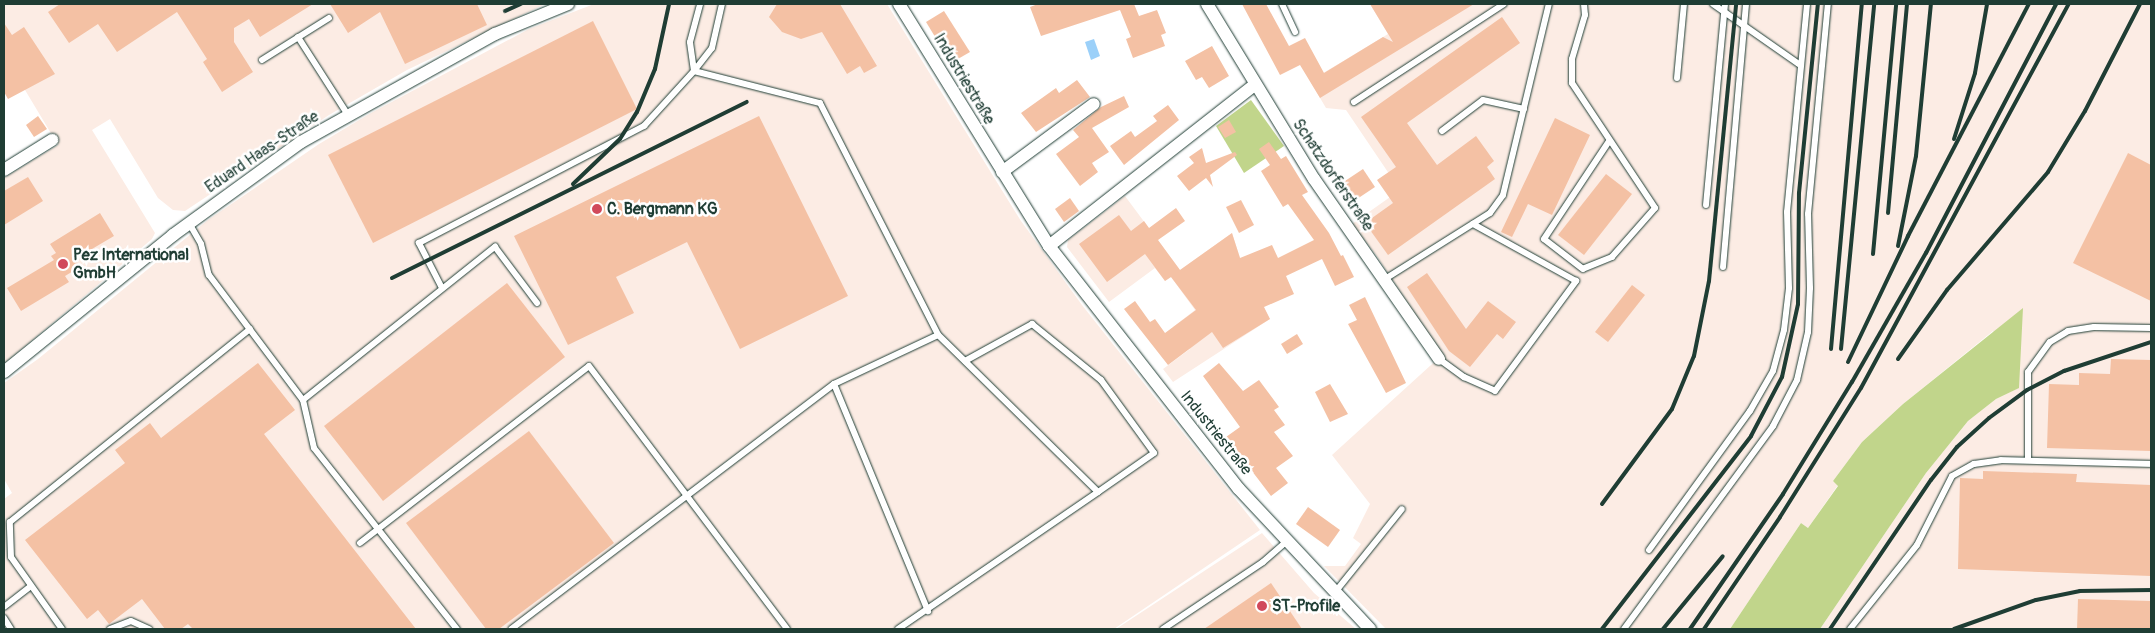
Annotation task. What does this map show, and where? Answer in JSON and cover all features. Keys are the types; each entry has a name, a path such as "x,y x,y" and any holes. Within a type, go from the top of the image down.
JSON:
{"street":[{"name":"Eduard Haas-Straße","path":"4,372 189,223 262,168 348,115 495,34 568,4"},
{"name":"Industriestraße","path":"899,4 1002,172 1050,246 1239,490 1370,629"},
{"name":"Schatzdorferstraße","path":"1207,4 1254,84 1314,179 1439,359"},
{"path":"1050,246 1254,84"},
{"path":"1002,172 1094,104"},
{"path":"4,170 52,140"}],"lane":[{"path":"694,71 690,42 700,4"},
{"path":"442,288 419,243 644,126 694,71 712,48 722,4"},
{"path":"1282,4 1295,32"},
{"path":"1354,102 1504,4"},
{"path":"1385,280 1490,213 1503,195 1548,4"},
{"path":"1584,4 1586,15 1572,59 1572,83 1655,208 1612,257 1583,268 1544,240 1609,141"},
{"path":"1677,78 1684,4"},
{"path":"1713,4 1800,65"},
{"path":"1706,205 1725,4"},
{"path":"1723,268 1746,4"},
{"path":"1649,550 1750,411 1773,372 1784,330 1789,288 1787,212 1807,4"},
{"path":"1624,629 1773,426 1797,380 1808,332 1810,288 1808,214 1828,4"},
{"path":"262,60 328,18"},
{"path":"298,37 348,115"},
{"path":"694,71 820,103 938,334 1098,492"},
{"path":"1442,131 1483,100 1524,110"},
{"path":"189,223 201,244 209,275 303,400 314,448 457,629"},
{"path":"1439,359 1464,377 1495,391 1576,281 1473,224"},
{"path":"303,400 495,247 537,303"},
{"path":"898,629 928,611 1154,453 1100,380 1032,324 965,361"},
{"path":"2028,460 2028,372 2050,342 2068,331 2094,327 2151,328"},
{"path":"62,629 11,558 10,522 250,329"},
{"path":"511,629 834,384 938,334"},
{"path":"360,543 589,366 787,629"},
{"path":"834,384 928,611"},
{"path":"1850,629 1917,545 1952,476 1974,464 2028,460 2151,464"},
{"path":"1336,591 1402,509"},
{"path":"1163,629 1263,562 1288,540"},
{"path":"4,608 31,586"},
{"path":"4,618 11,629"},
{"path":"110,629 131,621 149,629"}],"shaded area":[{"path":"4,4 545,4 407,70 329,115 185,211 173,210 158,198 110,119 92,130 155,233 152,239 4,364 4,178 58,145 4,55"},
{"path":"594,4 887,4 1021,221 1082,305 1260,530 1114,629 4,629 4,499 12,493 4,479 4,383 38,359 208,220 319,144 371,113 529,29"},
{"path":"1370,4 2151,4 2151,629 1820,629 1926,473 1968,421 1996,399 2018,388 1993,331 1903,404 1862,442 1833,481 1838,485 1808,528 1801,523 1730,629 1386,629 1324,566 1345,566 1361,544 1353,538 1370,504 1332,455 1442,355 1376,255 1352,224 1400,190 1346,110 1326,108 1310,81 1388,34"},
{"path":"1125,196 1180,270 1232,233 1244,270 1270,319 1173,382 1163,369 1190,349 1173,327 1195,310 1171,277 1165,281 1155,268 1109,302 1067,247 1068,240"},
{"path":"1262,533 1314,593 1356,629 1116,629"}],"green space":[{"path":"1251,100 1284,146 1244,173 1216,126"},
{"path":"2023,308 2019,388 1996,399 1968,421 1926,473 1820,629 1730,629 1801,523 1808,528 1838,486 1833,481 1862,442 1903,404"}],"water":[{"path":"1094,39 1100,56 1091,60 1085,42"}],"building":[{"path":"60,4 313,4 260,37 249,19 234,28 234,42 253,72 222,92 203,62 207,59 177,12 117,52 98,24 69,43 48,12"},
{"path":"330,4 477,4 487,25 405,64 380,12 348,33"},
{"path":"777,4 840,4 877,66 864,73 860,66 847,74 822,32 801,39 782,32 769,17"},
{"path":"1038,4 1134,4 1139,16 1157,10 1166,33 1161,35 1165,46 1133,58 1126,39 1131,37 1120,10 1041,36 1030,7"},
{"path":"1242,4 1266,4 1289,46 1305,38 1324,73 1383,37 1393,42 1370,4 1474,4 1320,98 1300,65 1280,75"},
{"path":"944,11 970,52 951,63 926,22"},
{"path":"1502,17 1520,43 1407,123 1437,165 1476,136 1494,161 1487,167 1495,179 1388,255 1365,223 1393,203 1377,180 1396,167 1361,117"},
{"path":"593,21 637,109 373,243 328,155"},
{"path":"4,23 12,35 24,27 55,74 8,99 4,92"},
{"path":"1212,46 1229,76 1209,88 1202,77 1196,80 1185,61"},
{"path":"1077,80 1090,97 1036,132 1021,113 1056,88 1059,93"},
{"path":"1124,96 1129,107 1092,128 1109,152 1092,163 1098,172 1080,186 1056,154 1079,137 1073,130 1101,107"},
{"path":"1168,105 1179,120 1124,165 1110,146 1131,131 1135,137 1157,121 1153,116"},
{"path":"38,116 47,129 34,137 26,125"},
{"path":"759,116 848,296 740,349 687,242 616,277 634,313 568,345 514,236"},
{"path":"1555,118 1590,135 1552,215 1528,204 1512,237 1501,232"},
{"path":"1229,120 1236,132 1225,138 1218,127"},
{"path":"1269,142 1281,159 1286,156 1308,192 1302,195 1329,233 1341,256 1343,255 1354,277 1335,286 1322,259 1286,276 1294,294 1264,307 1270,319 1223,348 1212,332 1168,365 1124,309 1135,301 1150,322 1155,319 1165,333 1196,310 1171,277 1165,281 1145,254 1107,282 1079,244 1119,215 1131,231 1144,221 1149,228 1176,208 1185,221 1158,240 1180,270 1232,233 1240,258 1272,245 1278,258 1314,240 1288,204 1283,207 1261,171 1270,165 1259,149"},
{"path":"1202,148 1206,163 1235,152 1237,155 1210,175 1213,187 1206,178 1189,191 1177,176 1194,163 1189,157"},
{"path":"2128,153 2151,165 2151,301 2073,263"},
{"path":"1363,169 1375,187 1351,203 1339,185"},
{"path":"1606,174 1632,194 1584,255 1558,235"},
{"path":"28,177 43,201 4,225 4,191"},
{"path":"1070,198 1079,211 1064,222 1055,209"},
{"path":"1241,200 1254,225 1239,233 1226,207"},
{"name":"Pez International GmbH","path":"100,213 114,236 75,259 80,267 65,276 69,282 21,311 7,288 54,260 51,256 56,253 50,244"},
{"path":"1427,273 1466,329 1488,301 1516,322 1503,339 1497,334 1470,367 1449,351 1407,287"},
{"path":"507,283 565,357 383,501 324,426"},
{"path":"1632,285 1645,295 1608,342 1595,332"},
{"path":"1365,297 1406,383 1386,393 1348,324 1357,320 1349,305"},
{"path":"1297,334 1303,344 1287,354 1281,344"},
{"path":"2111,359 2151,360 2151,451 2047,448 2049,384 2079,385 2079,373 2110,374"},
{"path":"258,363 295,410 264,434 416,629 193,629 188,624 181,629 165,629 142,599 109,624 98,610 87,619 25,540 125,463 115,450 150,423 161,438"},
{"path":"1219,363 1243,391 1259,380 1279,407 1274,410 1285,425 1274,432 1293,456 1276,468 1288,483 1271,496 1226,437 1240,427 1203,376"},
{"path":"1330,384 1348,414 1330,422 1315,392"},
{"path":"529,431 614,543 499,629 486,629 406,523"},
{"path":"1983,471 2077,474 2076,482 2151,485 2151,576 1958,569 1960,478 1983,479"},
{"path":"1308,507 1340,530 1328,547 1296,524"},
{"name":"ST-Profile","path":"1271,583 1302,629 1204,629"},
{"path":"2078,599 2151,601 2151,629 2077,629"}],"railway":[{"path":"505,11 521,4"},
{"path":"573,184 620,139 637,112 655,69 669,4"},
{"path":"1602,504 1672,409 1694,356 1709,281 1736,4"},
{"path":"1602,629 1751,436 1782,377 1798,304 1799,193 1818,4"},
{"path":"1831,349 1862,4"},
{"path":"1841,349 1874,4"},
{"path":"1873,254 1896,4"},
{"path":"1888,213 1907,4"},
{"path":"1898,246 1916,156 1931,4"},
{"path":"1954,139 1975,73 1987,4"},
{"path":"1848,362 1908,236 2029,4"},
{"path":"1690,629 1783,494 1852,382 1926,253 2056,4"},
{"path":"1704,629 1780,517 1861,388 2069,4"},
{"path":"1898,359 1947,290 2048,172 2085,111 2140,4"},
{"path":"392,278 747,102"},
{"path":"1830,629 1931,480 1957,447 1989,418 2027,390 2064,371 2151,342"},
{"path":"1663,629 1723,556"},
{"path":"1954,629 2036,600 2080,591 2151,590"}],"place":[{"name":"C. Bergmann KG","path":"597,209"},
{"name":"Pez International GmbH","path":"63,264"},
{"name":"ST-Profile","path":"1262,606"}]}
